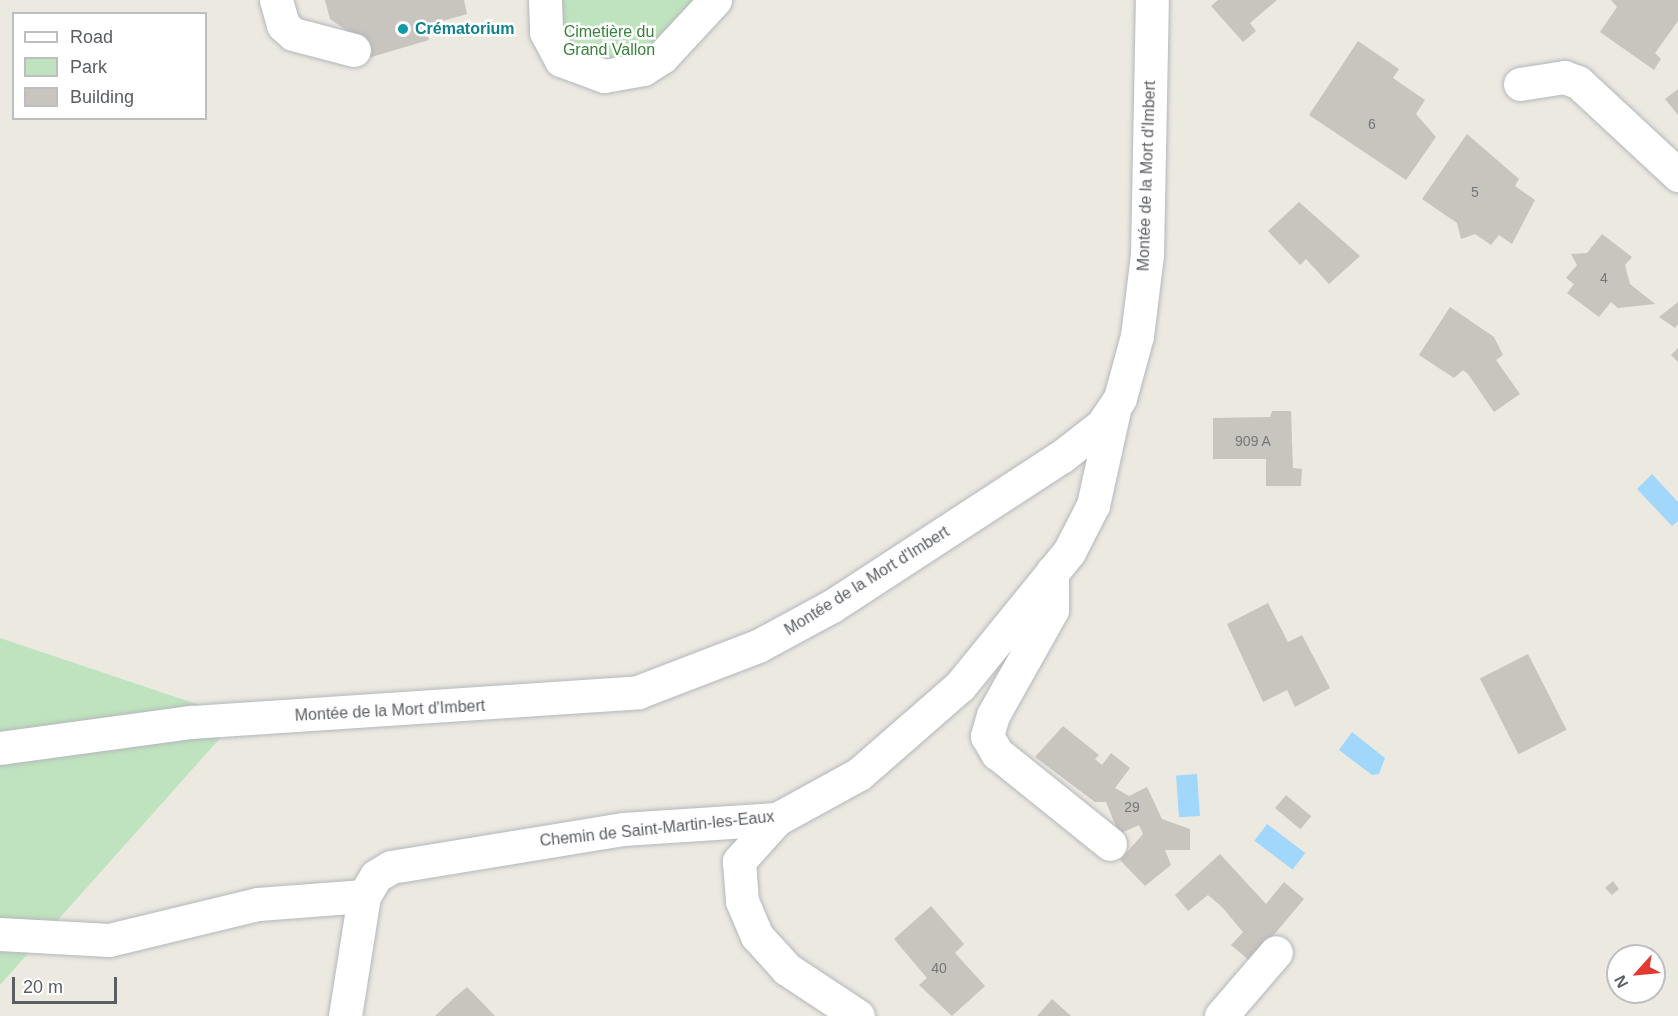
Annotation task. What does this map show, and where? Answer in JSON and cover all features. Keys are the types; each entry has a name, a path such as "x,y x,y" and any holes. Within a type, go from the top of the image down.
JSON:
{"street":[{"path":"276,0 283,25 292,34 354,50"},
{"path":"545,0 546,32 561,60 604,76 643,69 662,57 715,0"},
{"name":"Montée de la Mort d'Imbert","path":"0,748 191,722 610,697 671,682 832,606 1061,457 1114,410 1137,336 1147,255 1152,0"},
{"path":"1520,84 1564,77 1578,82 1678,175"},
{"name":"Chemin de Saint-Martin-les-Eaux","path":"345,1016 364,896 376,876 407,862 623,829 777,819 859,774 923,722 960,686 1052,572 1093,505 1114,410"},
{"path":"1052,572 1052,610 993,715 987,736 997,753 1110,844"},
{"path":"777,819 739,861 742,901 757,936 787,969 858,1016"},
{"path":"0,934 109,940 258,904 364,896"},
{"path":"1221,1016 1276,952"}],"green space":[{"name":"Cimetière du Grand Vallon","path":"535,0 723,0 590,84"},
{"path":"0,638 238,718 0,985"}],"water":[{"path":"1652,474 1678,502 1678,521 1672,526 1637,489"},
{"path":"1352,732 1385,758 1379,774 1372,775 1339,750"},
{"path":"1197,774 1200,816 1179,817 1176,775"},
{"path":"1267,824 1305,853 1293,870 1254,841"}],"building":[{"name":"Crématorium","path":"325,0 464,0 467,14 425,26 429,40 368,58 349,32 330,19"},
{"path":"1218,0 1277,0 1250,23 1256,31 1243,42 1211,6"},
{"path":"1611,0 1678,0 1678,21 1655,53 1661,59 1654,70 1600,32 1617,7"},
{"path":"1358,41 1399,69 1393,78 1425,100 1416,114 1436,137 1406,180 1309,115"},
{"path":"1678,89 1678,115 1665,99"},
{"path":"1467,134 1519,179 1515,186 1535,200 1512,244 1499,235 1491,245 1475,234 1461,239 1457,223 1422,199"},
{"path":"1299,202 1360,256 1329,284 1306,259 1300,265 1268,231"},
{"path":"1602,234 1632,257 1625,265 1630,284 1655,304 1618,308 1611,302 1599,317 1567,293 1574,284 1566,278 1577,265 1571,254 1587,253"},
{"path":"1678,302 1678,324 1675,328 1659,317"},
{"path":"1450,307 1494,337 1503,355 1496,360 1520,394 1494,412 1463,370 1454,378 1419,355"},
{"path":"1678,348 1678,362 1671,355"},
{"path":"1272,411 1291,411 1293,468 1302,469 1301,486 1266,486 1266,459 1213,459 1213,418 1270,417"},
{"path":"1268,603 1288,642 1302,635 1330,688 1295,707 1287,690 1263,702 1227,624"},
{"path":"1528,654 1567,730 1518,754 1480,679"},
{"path":"1063,726 1099,755 1095,759 1102,765 1111,753 1130,768 1115,788 1129,796 1147,787 1162,819 1190,829 1190,850 1165,850 1171,865 1145,886 1120,860 1143,834 1139,825 1119,834 1106,802 1095,802 1035,757"},
{"path":"1286,795 1311,816 1300,829 1275,808"},
{"path":"1220,854 1266,904 1284,882 1304,899 1251,962 1231,945 1243,932 1222,907 1208,895 1188,911 1175,895"},
{"path":"1613,881 1619,889 1612,895 1605,888"},
{"path":"931,906 964,944 955,953 985,986 952,1016 919,985 927,978 894,939"},
{"path":"467,987 495,1016 435,1016 454,998"},
{"path":"1052,999 1071,1016 1037,1016"}],"place":[{"name":"Crématorium","path":"403,29"}]}
